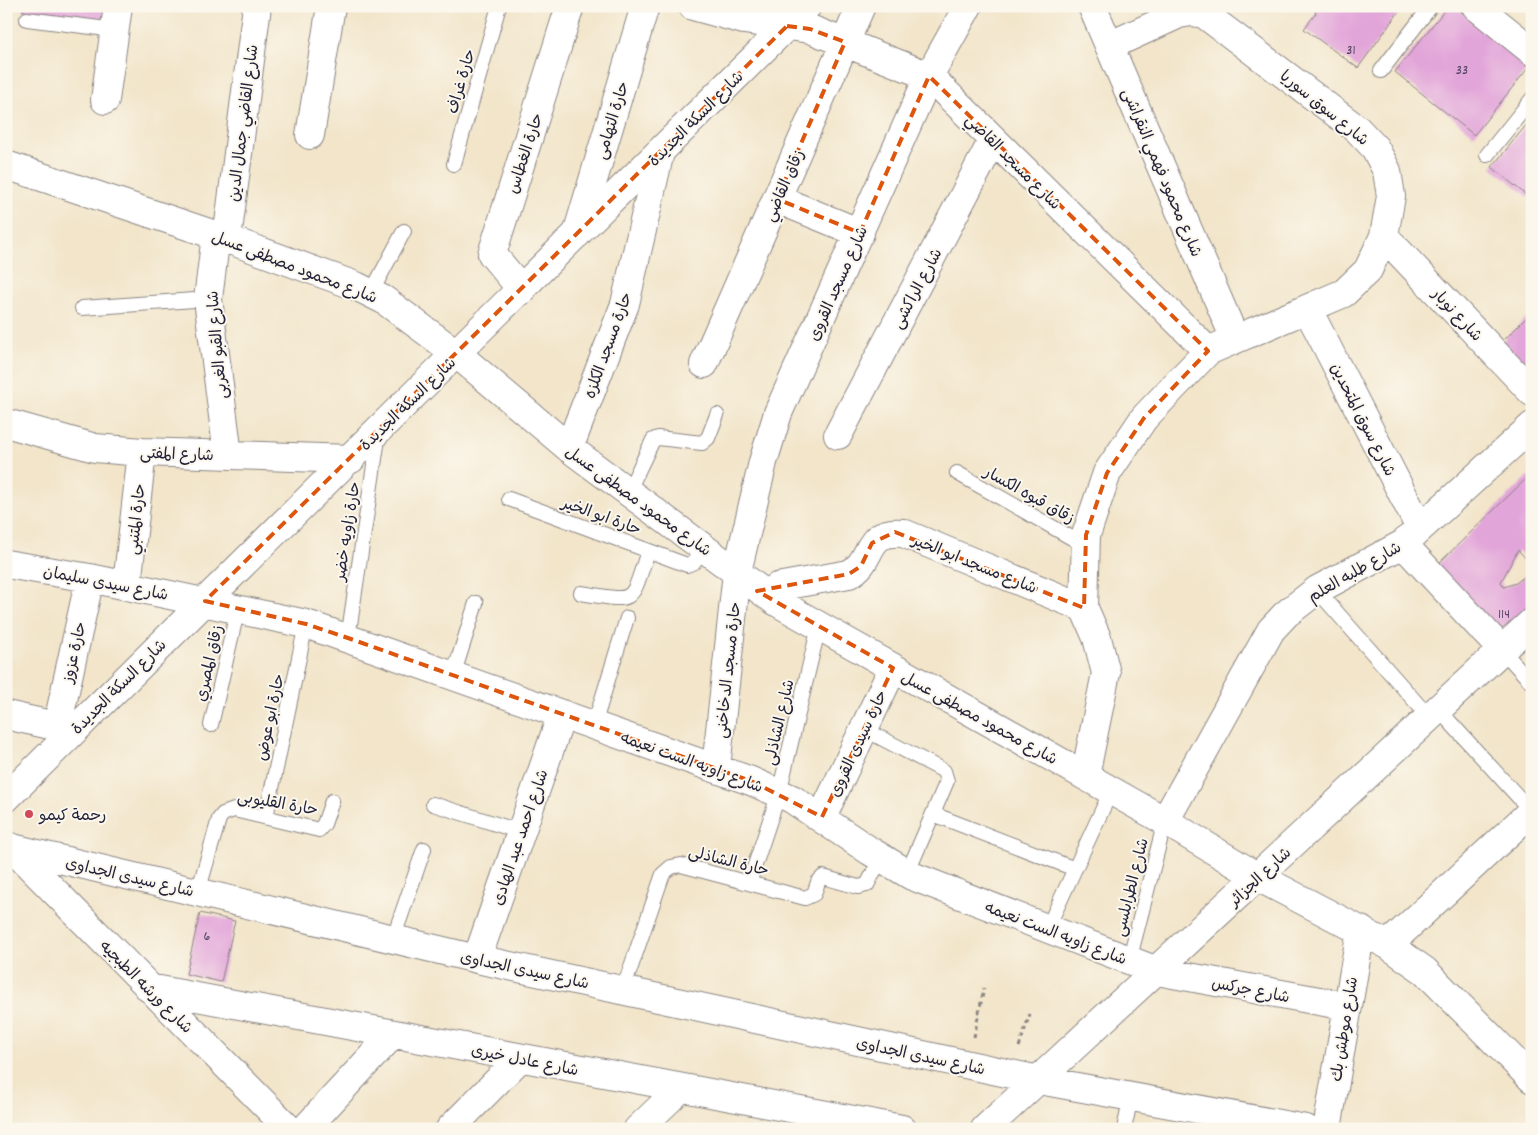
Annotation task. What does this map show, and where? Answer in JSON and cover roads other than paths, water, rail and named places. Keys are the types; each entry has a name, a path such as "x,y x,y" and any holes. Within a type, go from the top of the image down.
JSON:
{"street":[{"name":"شارع القاضي جمال الدين","path":"222,237 257,6"},
{"path":"310,135 331,6"},
{"name":"حارة الغطاس","path":"522,290 492,254 570,6"},
{"name":"حارة التهامى","path":"578,234 645,6"},
{"name":"شارع مسجد القاضي","path":"693,6 747,13 787,26 810,29 929,76 1208,352"},
{"name":"شارع السكة الجديدة","path":"6,798 65,728 205,601 522,290 807,6"},
{"name":"زقاق القاضي","path":"704,364 861,6"},
{"name":"شارع مسجد القروى","path":"737,572 763,462 778,413 929,76 968,6"},
{"name":"شارع محمود فهمي النقراشى","path":"1092,6 1235,339"},
{"path":"1476,6 1532,51"},
{"name":"شارع سوق سوريا","path":"1109,46 1179,14 1198,13 1214,20 1357,129 1375,148 1386,171 1391,196 1384,236 1368,270 1344,293 1208,352"},
{"path":"105,100 116,18"},
{"name":"شارع الراكشى","path":"838,435 993,140"},
{"name":"حارة مسجد الكلزه","path":"569,448 625,304 660,152"},
{"name":"شارع محمود مصطفى عسل","path":"6,164 222,237 371,293 384,300 456,354 569,448 768,596 1165,821 1258,878 1388,945 1425,970 1532,1079"},
{"path":"777,199 860,233"},
{"name":"شارع نوبار","path":"1384,236 1532,392"},
{"name":"شارع القبو الغربى","path":"222,237 208,299 228,455"},
{"name":"شارع سوق المتحدين","path":"1308,310 1411,536 1502,650"},
{"path":"1085,776 1106,673 1097,638 1084,608 1086,535 1108,473 1144,418 1208,352"},
{"name":"شارع المفتى","path":"6,423 86,446 142,452 350,458"},
{"name":"شارع طلبه العلم","path":"1165,821 1272,630 1286,614 1317,590 1411,536 1532,426"},
{"name":"حارة المتنبي","path":"127,585 142,452"},
{"name":"شارع مسجد ابو الخير","path":"768,596 777,587 856,571 861,566 872,543 886,534 894,532 903,533 1084,608"},
{"name":"شارع سيدى سليمان","path":"6,564 90,578 205,601"},
{"name":"حارة مسجد الدخاخنى","path":"716,768 737,572"},
{"name":"حارة عزوز","path":"65,728 90,578"},
{"name":"شارع زاويه الست نعيمه","path":"205,601 306,624 716,768 779,793 822,817 907,874 1157,971"},
{"name":"شارع الجزائر","path":"985,1129 1532,622"},
{"name":"حارة سيدى القروى","path":"822,817 893,668"},
{"name":"شارع احمد عبد الهادى","path":"477,959 562,714"},
{"path":"6,715 65,728"},
{"path":"1388,945 1532,812"},
{"name":"شارع سيدى الجداوى","path":"9,845 477,959 1039,1080 1306,1129"},
{"name":"شارع ورشه الطبجيه","path":"9,845 290,1129"},
{"name":"شارع موطش بك","path":"1327,1129 1346,1006 1361,930"},
{"name":"شارع جركس","path":"1157,971 1346,1006"},
{"name":"شارع عادل خيرى","path":"149,988 902,1129"},
{"path":"305,1129 393,1034"},
{"path":"450,1129 520,1058"},
{"path":"638,1129 681,1088"},
{"path":"789,1129 809,1111"}],"lane":[{"name":"حارة غراف","path":"454,164 499,6"},
{"path":"1381,71 1431,6"},
{"path":"27,19 116,18"},
{"path":"1487,155 1532,99"},
{"path":"371,293 404,231"},
{"path":"82,308 208,299"},
{"path":"628,492 653,440 658,438 702,443 708,438 717,415"},
{"name":"حارة زاويه خضر","path":"348,638 380,429"},
{"name":"زقاق قبوه الكسار","path":"957,473 1086,546"},
{"name":"حارة ابو الخير","path":"509,499 690,565 696,560 702,546"},
{"path":"581,593 619,599 629,597 635,590 648,551"},
{"path":"1317,590 1434,713 1532,812"},
{"path":"453,676 476,603"},
{"name":"زقاق المصري","path":"211,725 238,608"},
{"path":"594,725 626,618"},
{"name":"حارة ابو عوض","path":"266,817 306,624"},
{"name":"شارع الشاذلى","path":"750,883 779,793 819,626"},
{"path":"1502,650 1532,683"},
{"path":"864,729 946,773 948,781 907,874"},
{"path":"1047,929 1110,791"},
{"name":"حارة القليوبى","path":"198,892 219,818 223,814 234,810 319,830 324,824 332,801"},
{"path":"433,804 521,832"},
{"path":"933,814 1075,868"},
{"name":"شارع الطرابلسى","path":"1129,961 1165,821"},
{"path":"393,939 424,849"},
{"name":"حارة الشاذلى","path":"623,990 663,874 671,867 681,865 805,898 814,894 818,882 823,877 861,888 869,883 881,858"},
{"path":"1124,1129 1131,1097"}],"place":[{"name":"رحمة كيمو","path":"29,814"}]}
